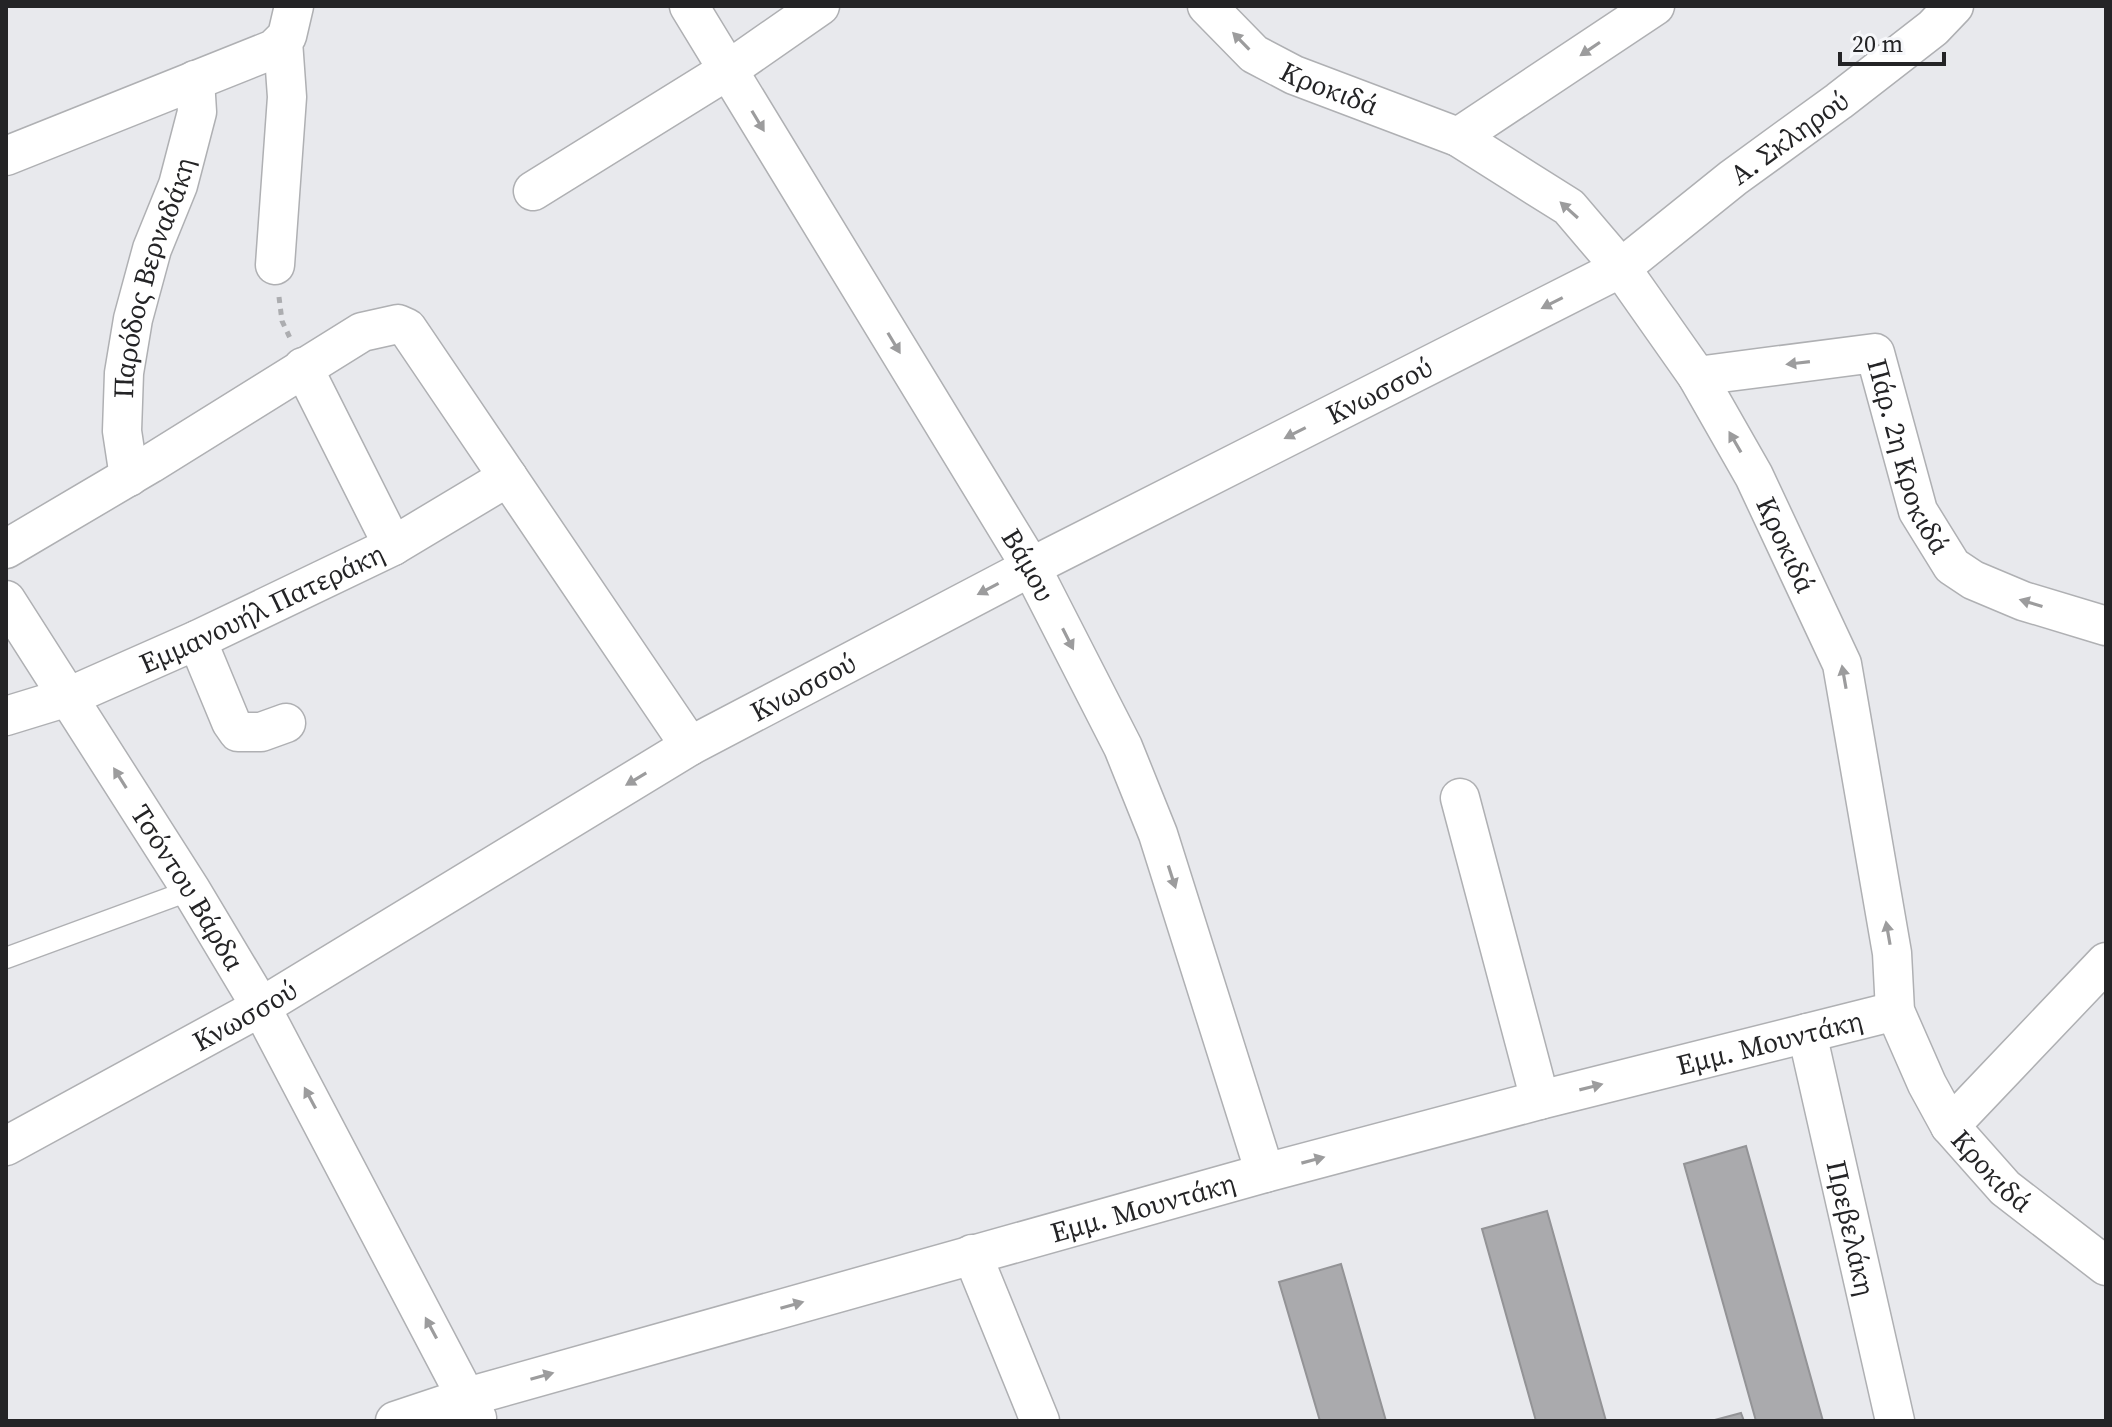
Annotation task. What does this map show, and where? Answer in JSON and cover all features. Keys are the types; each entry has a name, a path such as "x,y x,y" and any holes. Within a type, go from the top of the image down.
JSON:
{"street":[{"name":"Βάμου","path":"689,6 1031,567 1123,747 1158,834 1265,1173"},
{"path":"533,191 728,70 820,6"},
{"name":"Κροκιδά","path":"1207,6 1254,54 1294,75 1393,115 1458,137 1569,207 1621,268 1697,376 1754,476 1842,664 1892,953 1895,1011 1927,1084 1950,1126 2005,1188 2106,1266"},
{"path":"1458,137 1655,6"},
{"name":"Α. Σκληρού","path":"1621,268 1733,178 1839,101 1935,13"},
{"path":"6,156 274,49 288,23"},
{"path":"275,265 287,97 288,23"},
{"name":"Παρόδος Βερναδάκη","path":"129,477 122,431 124,373 133,319 152,249 178,185 197,112 195,80"},
{"name":"Κνωσσού","path":"6,1146 261,1007 690,746 1031,567 1621,268"},
{"path":"6,549 129,477 362,332 398,324 407,328 690,746"},
{"name":"Πάρ. 2η Κροκιδά","path":"1697,376 1875,353 1918,511 1952,566 1973,580 2023,601 2106,626"},
{"path":"303,367 393,546"},
{"name":"Εμμανουήλ Πατεράκη","path":"6,716 68,697 197,640 393,546 508,477"},
{"name":"Τσόντου Βάρδα","path":"6,600 191,890 261,1007 472,1409"},
{"path":"197,640 238,732 261,732 286,723"},
{"path":"1460,798 1540,1100"},
{"path":"1950,1126 2106,962"},
{"name":"Εμμ. Μουντάκη","path":"395,1421 472,1409 972,1254 1265,1173 1895,1011"},
{"name":"Πρεβελάκη","path":"1807,1033 1895,1421"},
{"path":"972,1254 1040,1421"}],"lane":[{"path":"6,958 191,890"}],"path":[{"path":"275,265 282,321 303,367"}],"building":[{"path":"1746,1146 1823,1421 1756,1421 1684,1164"},
{"path":"1547,1211 1606,1421 1536,1421 1482,1229"},
{"path":"1341,1264 1386,1421 1320,1421 1279,1282"},
{"path":"1741,1413 1744,1421 1711,1421"}]}
